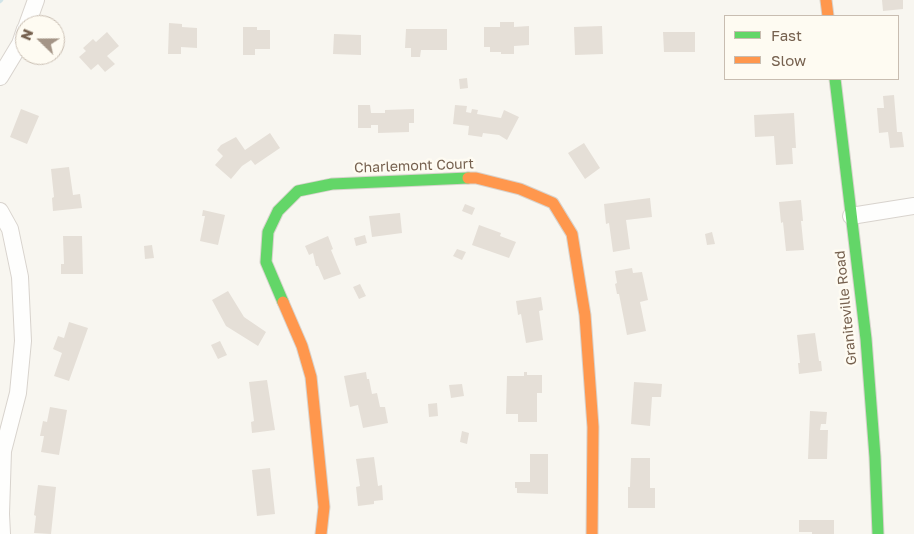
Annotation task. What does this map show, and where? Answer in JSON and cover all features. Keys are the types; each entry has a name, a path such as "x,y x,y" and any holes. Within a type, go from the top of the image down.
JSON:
{"street":[{"path":"31,15 36,0"},
{"path":"826,0 828,15"},
{"path":"0,77 15,52"},
{"name":"Graniteville Road","path":"836,80 867,349 875,457 878,534"},
{"name":"Charlemont Court","path":"321,534 324,507 311,377 302,346 266,262 268,232 278,211 298,191 332,184 376,180 476,178 520,188 553,204 572,234 586,315 593,427 592,534"},
{"path":"851,216 914,206"},
{"path":"0,211 10,228 20,277 23,341 18,393 3,451 2,534"}],"building":[{"path":"882,0 903,0 903,9 883,11"},
{"path":"500,22 514,22 514,27 529,26 529,45 514,46 514,54 490,52 490,47 484,47 484,27 500,27"},
{"path":"169,23 182,24 182,27 197,28 197,48 181,47 181,54 168,54"},
{"path":"602,26 603,54 575,55 574,27"},
{"path":"243,27 257,27 257,30 270,30 270,49 255,49 255,55 243,55"},
{"path":"406,29 447,29 447,50 421,50 420,57 411,57 411,48 405,48"},
{"path":"107,32 119,46 107,56 115,64 105,72 98,64 91,70 79,57 86,51 83,48 93,39 96,42"},
{"path":"663,32 695,32 695,52 664,52"},
{"path":"334,34 361,35 361,55 333,54"},
{"path":"467,78 468,88 460,89 459,79"},
{"path":"894,95 897,132 902,132 904,147 890,148 888,132 879,133 877,108 884,108 883,96"},
{"path":"358,105 370,105 371,113 385,113 385,110 414,109 414,123 409,123 409,132 378,133 378,125 371,125 371,128 358,128"},
{"path":"455,105 467,106 466,112 471,113 472,109 478,110 477,114 501,118 504,110 519,117 507,140 499,135 483,133 482,137 468,135 469,126 453,124"},
{"path":"21,109 39,116 27,144 10,137"},
{"path":"794,113 796,148 792,148 793,164 776,165 774,136 755,137 754,115"},
{"path":"270,133 280,148 255,165 251,160 242,166 231,179 215,165 223,156 217,150 221,145 236,137 245,150"},
{"path":"584,143 600,168 585,179 568,153"},
{"path":"69,167 73,195 80,194 82,208 53,211 52,198 54,197 51,169"},
{"path":"650,198 652,217 626,220 630,249 613,252 609,223 606,224 604,204"},
{"path":"801,200 804,250 786,251 779,202"},
{"path":"465,204 475,208 472,215 462,211"},
{"path":"203,210 225,215 218,245 200,241 205,216 202,216"},
{"path":"400,213 402,233 372,237 369,216"},
{"path":"479,225 501,233 500,236 516,242 509,258 472,245"},
{"path":"712,232 715,244 707,245 705,234"},
{"path":"365,235 367,243 356,246 354,238"},
{"path":"63,236 82,236 83,274 61,274 61,264 64,264"},
{"path":"328,236 333,249 331,250 341,274 324,280 318,266 316,266 313,253 309,255 305,246"},
{"path":"152,245 154,258 145,259 144,246"},
{"path":"457,249 466,252 462,260 453,256"},
{"path":"632,268 633,273 642,272 648,300 640,302 646,331 627,335 619,294 617,294 615,284 617,283 615,271"},
{"path":"360,284 366,296 359,299 353,287"},
{"path":"228,291 244,317 266,332 258,346 226,326 212,300"},
{"path":"541,297 543,310 539,311 543,340 526,343 521,314 518,315 516,301"},
{"path":"69,322 88,328 69,381 54,376 62,353 53,349 58,336 64,338"},
{"path":"815,333 822,371 799,374 798,363 800,363 797,335"},
{"path":"220,341 227,355 218,359 211,345"},
{"path":"366,372 372,394 377,393 380,407 385,407 388,423 363,428 358,405 350,407 344,376"},
{"path":"524,372 527,372 527,375 542,375 542,393 537,393 537,422 518,422 518,414 506,414 507,376 524,376"},
{"path":"267,380 275,430 252,433 251,422 254,421 249,382"},
{"path":"634,382 662,384 661,397 652,397 650,426 631,424"},
{"path":"462,384 464,396 451,398 449,385"},
{"path":"437,403 438,416 429,417 428,404"},
{"path":"50,407 67,410 59,455 41,452 44,436 40,436 43,421 47,422"},
{"path":"810,411 827,412 826,424 821,424 820,430 828,430 827,459 808,459"},
{"path":"462,431 469,433 467,444 460,442"},
{"path":"530,454 548,454 548,494 517,493 515,482 530,482"},
{"path":"374,457 378,486 382,485 383,500 374,501 374,504 358,506 356,487 360,486 356,459"},
{"path":"631,458 650,458 650,488 655,488 655,508 628,508"},
{"path":"270,468 275,514 257,516 252,470"},
{"path":"38,485 56,487 51,534 34,533"},
{"path":"799,520 834,520 834,534 799,532"}],"traffic: fast":[{"path":"835,80 866,339 875,457 878,534"},
{"path":"283,302 266,262 268,232 278,211 298,191 332,184 468,178"}],"traffic: slow":[{"path":"826,0 828,15"},
{"path":"468,178 476,178 520,189 553,203 572,234 585,315 593,427 592,534"},
{"path":"283,302 302,346 311,377 324,507 321,534"}]}
